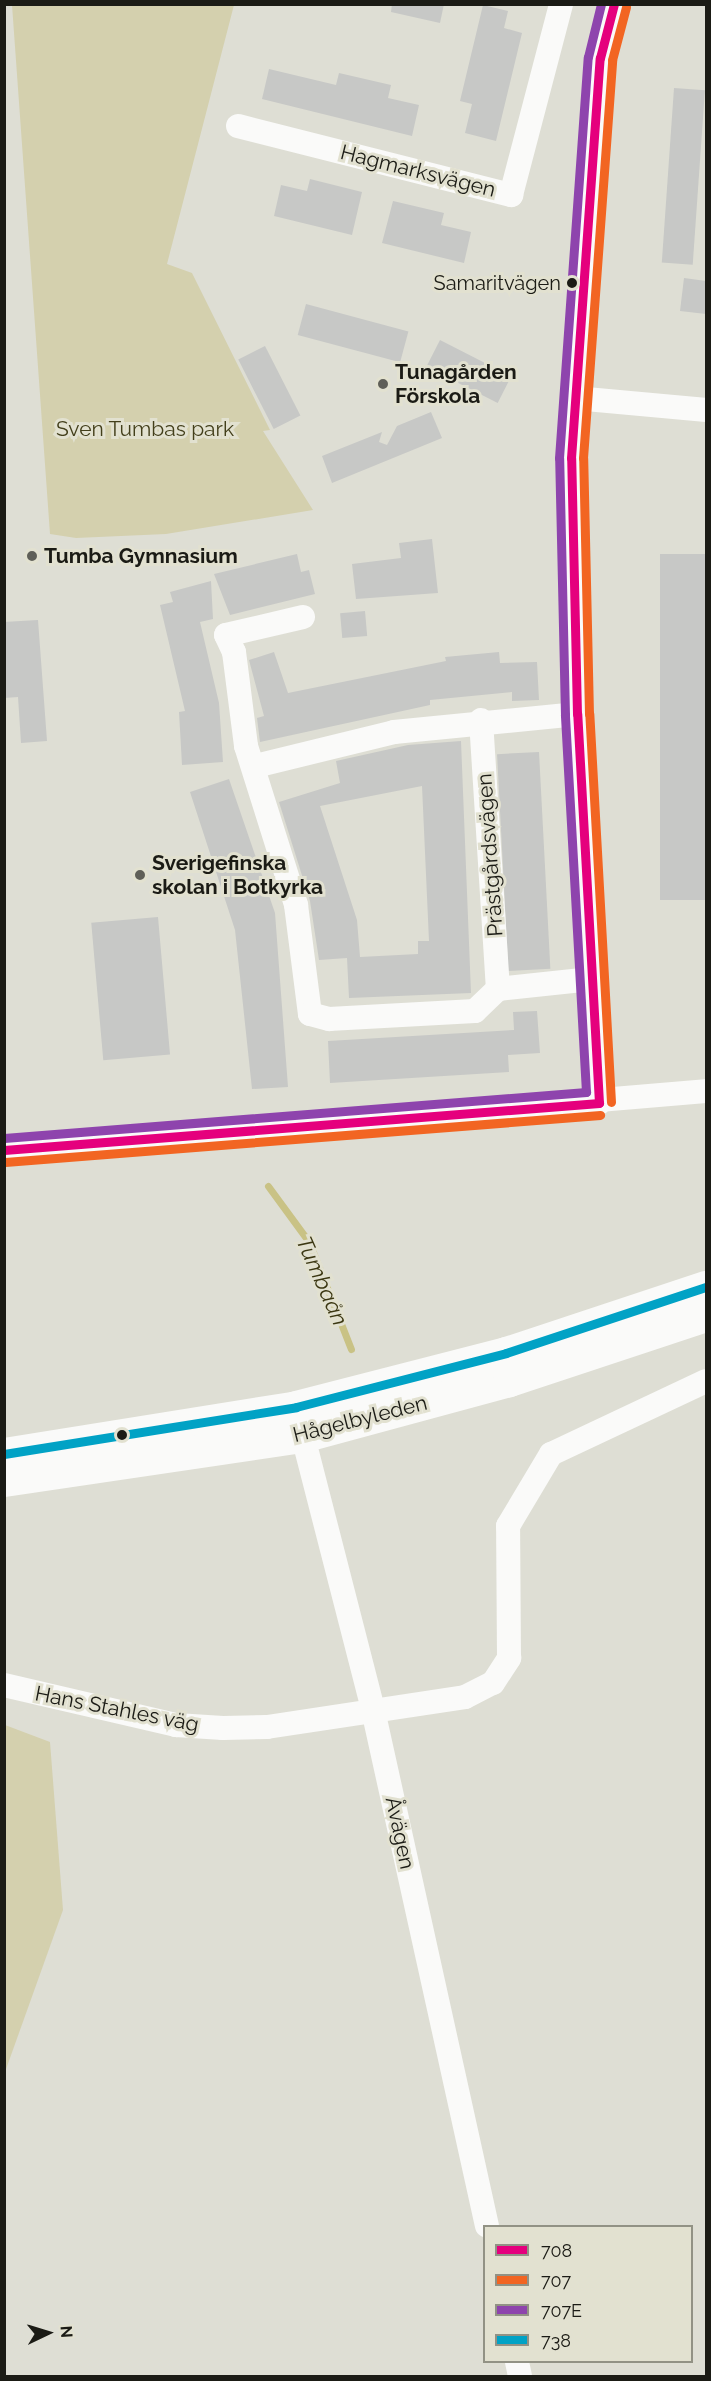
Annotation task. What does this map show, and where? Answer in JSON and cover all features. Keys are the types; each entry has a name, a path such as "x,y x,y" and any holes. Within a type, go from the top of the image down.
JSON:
{"main road":[{"name":"Hågelbyleden","path":"4,1454 299,1421 706,1287"},
{"name":"Hågelbyleden","path":"4,1480 509,1380 706,1315"}],"street":[{"name":"Hagmarksvägen","path":"238,126 511,195 561,4"},
{"path":"599,1103 577,714 571,458 600,58 614,4"},
{"path":"575,398 706,410"},
{"path":"303,617 226,635 234,652 246,746 255,766 296,905 310,1014 328,1019 475,1011 498,989 591,979"},
{"path":"255,766 394,732 481,720 577,714"},
{"name":"Prästgårdsvägen","path":"481,720 498,989"},
{"path":"4,1150 599,1103 706,1091"},
{"name":"Hans Stahles väg","path":"4,1685 176,1725 267,1727 465,1697 493,1683 509,1658 508,1526 550,1454 706,1381"},
{"name":"Åvägen","path":"299,1421 373,1710 487,2225"}],"green space":[{"name":"Sven Tumbas park","path":"12,5 234,5 167,264 192,273 270,430 263,431 313,510 166,534 76,538 50,534"},
{"path":"5,1725 50,1742 63,1910 5,2072"}],"building":[{"path":"392,4 444,4 440,23 391,12"},
{"path":"483,5 508,11 504,28 522,33 496,141 465,133 472,104 460,101"},
{"path":"269,69 336,85 339,73 391,85 388,98 419,105 412,136 262,99"},
{"path":"674,88 705,90 693,265 662,263"},
{"path":"310,179 362,192 352,235 274,216 281,185 307,191"},
{"path":"393,201 444,213 441,225 471,232 464,263 382,243"},
{"path":"684,278 706,281 706,314 680,311"},
{"path":"306,304 408,331 400,362 298,335"},
{"path":"440,340 511,376 498,403 426,367"},
{"path":"265,346 300,415 274,429 238,360"},
{"path":"431,412 442,438 332,483 322,456 382,432 379,442 387,445 397,426"},
{"path":"432,539 438,593 356,599 352,564 401,558 399,543"},
{"path":"297,554 301,572 309,570 315,594 230,615 214,574"},
{"path":"660,554 706,554 706,900 660,900"},
{"path":"211,581 213,619 200,622 219,703 223,762 182,765 179,712 185,711 160,605 173,602 170,592"},
{"path":"365,611 367,636 342,638 340,613"},
{"path":"38,620 47,741 21,743 18,697 4,698 4,622"},
{"path":"274,652 288,693 446,661 445,657 499,652 500,663 537,662 539,700 512,701 512,692 430,700 430,705 260,742 257,718 264,716 249,660"},
{"path":"461,741 471,993 349,998 347,958 319,960 310,901 279,802 340,783 336,761 408,745","holes":["422,786 429,941 418,941 418,954 360,957 357,920 320,806"]},
{"path":"539,752 550,969 508,971 497,754"},
{"path":"229,779 275,913 288,1087 252,1089 235,930 190,792"},
{"path":"158,917 170,1054 103,1060 91,923"},
{"path":"537,1011 540,1053 508,1055 509,1072 330,1083 328,1041 514,1030 513,1012"}],"waterway":[{"name":"Tumbaån","path":"268,1186 309,1242 351,1349"}],"transit line":[{"name":"707E","path":"4,1138 586,1092 565,715 559,458 588,57 601,4"},
{"name":"708","path":"599,1103 577,714 571,458 600,58 614,4"},
{"name":"707","path":"611,1102 589,714 583,458 612,60 626,7"},
{"name":"708","path":"4,1150 599,1103"},
{"name":"707","path":"5,1162 600,1115"},
{"name":"738","path":"4,1454 296,1407 506,1353 706,1287"}],"place":[{"name":"Samaritvägen","path":"572,283"},
{"name":"Tunagården Förskola","path":"383,384"},
{"name":"Tumba Gymnasium","path":"32,556"},
{"name":"Sverigefinska skolan i Botkyrka","path":"140,875"}]}
